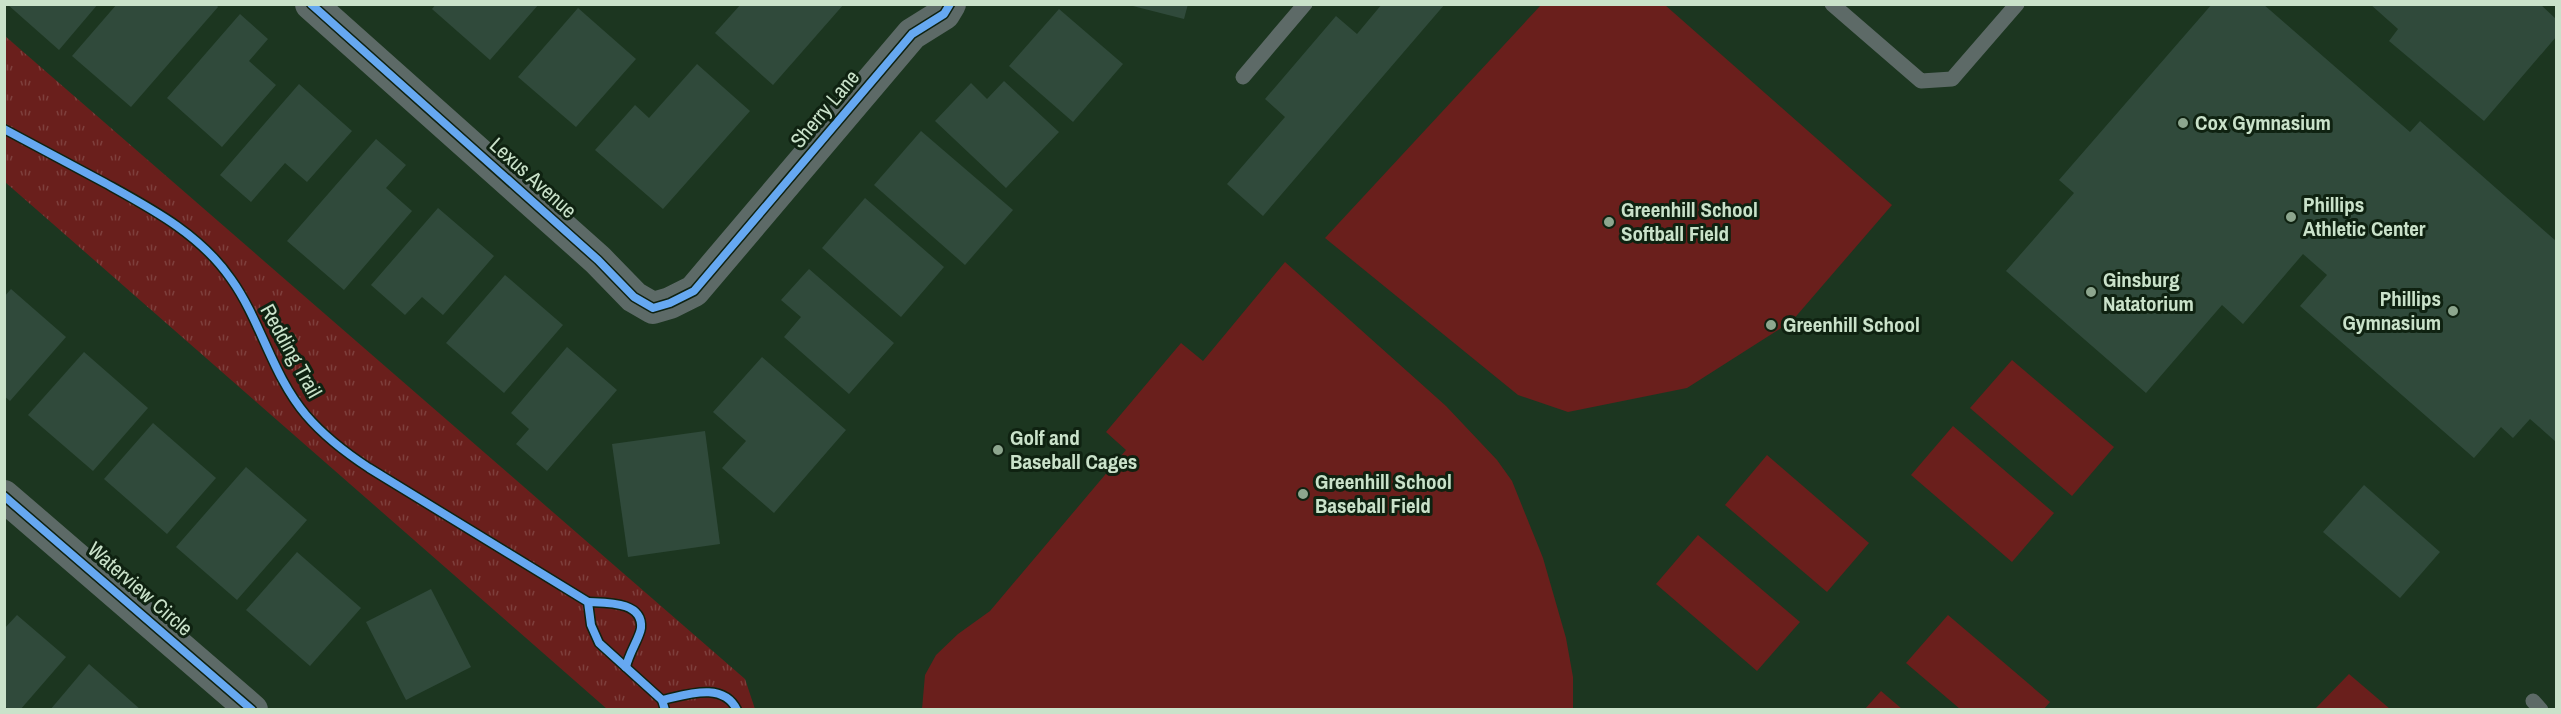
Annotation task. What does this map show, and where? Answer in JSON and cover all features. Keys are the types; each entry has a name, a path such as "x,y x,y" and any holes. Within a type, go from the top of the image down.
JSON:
{"street":[{"name":"Lexus Avenue","path":"311,4 598,260 634,297 653,308 670,303 694,291 734,245"},
{"name":"Sherry Lane","path":"734,245 912,34 944,14 950,4"},
{"name":"Waterview Circle","path":"4,496 252,710"}],"lane":[{"path":"1242,77 1305,4"},
{"path":"1832,4 1921,81 1952,79 2017,4"}],"green space":[{"name":"Greenhill School Softball Field","path":"1541,5 1665,5 1892,205 1792,321 1687,388 1568,412 1518,395 1325,238"},
{"path":"5,36 745,679 755,709 607,709 5,182"},
{"name":"Greenhill School Baseball Field","path":"1285,262 1446,406 1497,460 1512,481 1543,558 1566,638 1573,677 1573,709 922,709 925,675 936,655 958,634 990,611 1126,450 1106,432 1181,343 1203,361"},
{"path":"2012,360 2114,447 2072,496 1970,408"},
{"path":"1953,426 2054,513 2012,562 1911,475"},
{"path":"1767,455 1869,543 1827,592 1725,505"},
{"path":"1698,535 1800,622 1757,671 1656,584"},
{"path":"1948,615 2050,702 2044,709 1960,709 1906,663"},
{"path":"2349,674 2390,709 2316,708"},
{"path":"1881,691 1902,709 1865,709"}],"building":[{"path":"7,4 98,4 59,50"},
{"path":"117,4 216,4 218,7 131,107 72,56"},
{"path":"436,4 539,4 490,60 432,9"},
{"path":"741,4 844,4 773,85 715,33"},
{"path":"1125,4 1188,4 1184,19"},
{"path":"1382,4 1445,4 1263,216 1227,184 1285,117 1265,99 1336,16 1357,34"},
{"name":"Phillips Athletic Center","path":"2212,4 2263,4 2410,132 2420,121 2556,241 2556,442 2530,419 2513,438 2501,427 2474,458 2300,306 2327,275 2303,254 2243,324 2222,305 2146,393 2006,271 2074,193 2059,180"},
{"path":"2370,4 2540,4 2556,19 2556,37 2484,121 2389,41 2398,29"},
{"path":"578,8 636,59 576,127 518,77"},
{"path":"1059,9 1123,64 1073,122 1009,66"},
{"path":"240,14 268,39 249,61 276,85 222,147 167,98"},
{"path":"697,64 750,111 663,209 595,150 635,105 649,118"},
{"path":"1004,81 1059,132 1006,188 935,121 971,83 987,99"},
{"path":"299,84 352,131 307,182 285,163 251,202 220,175"},
{"path":"921,131 1013,210 965,265 874,185"},
{"path":"376,139 406,165 386,188 412,211 344,290 287,241"},
{"path":"865,198 944,267 901,317 822,248"},
{"path":"438,208 494,256 443,315 422,297 405,315 371,285"},
{"path":"809,269 894,343 849,394 784,337 801,317 781,300"},
{"path":"505,275 563,325 504,393 446,343"},
{"path":"11,289 66,337 10,401 4,396 4,297"},
{"path":"567,347 617,390 547,471 516,444 529,429 511,413"},
{"path":"84,352 148,408 93,471 28,415"},
{"path":"762,357 846,430 774,513 722,468 746,441 713,412"},
{"path":"153,423 216,478 167,534 104,479"},
{"path":"705,431 720,544 628,557 612,444"},
{"path":"246,467 307,520 237,600 176,547"},
{"path":"2364,485 2440,552 2400,598 2323,532"},
{"path":"297,552 361,608 310,666 246,610"},
{"path":"431,589 471,667 406,700 366,622"},
{"path":"17,615 66,657 20,710 9,710 4,705 4,629"},
{"path":"89,664 141,710 50,710"}],"cycle path":[{"path":"311,4 598,260 634,297 653,308 670,303 694,291 912,34 944,14 950,4"},
{"name":"Redding Trail","path":"4,129 140,203 174,224 205,249 231,279 251,312 284,383 306,415 320,430 369,468 588,602 591,625 599,643 662,700 665,710"},
{"path":"4,496 252,710"},
{"path":"588,602 622,605 630,608 640,619 640,632 626,667"},
{"path":"662,700 693,693 713,693 731,701 737,710"}],"place":[{"name":"Cox Gymnasium","path":"2183,123"},
{"name":"Phillips Athletic Center","path":"2291,217"},
{"name":"Greenhill School Softball Field","path":"1609,222"},
{"name":"Ginsburg Natatorium","path":"2091,292"},
{"name":"Phillips Gymnasium","path":"2453,311"},
{"name":"Greenhill School","path":"1771,325"},
{"name":"Golf and Baseball Cages","path":"998,450"},
{"name":"Greenhill School Baseball Field","path":"1303,494"}]}
